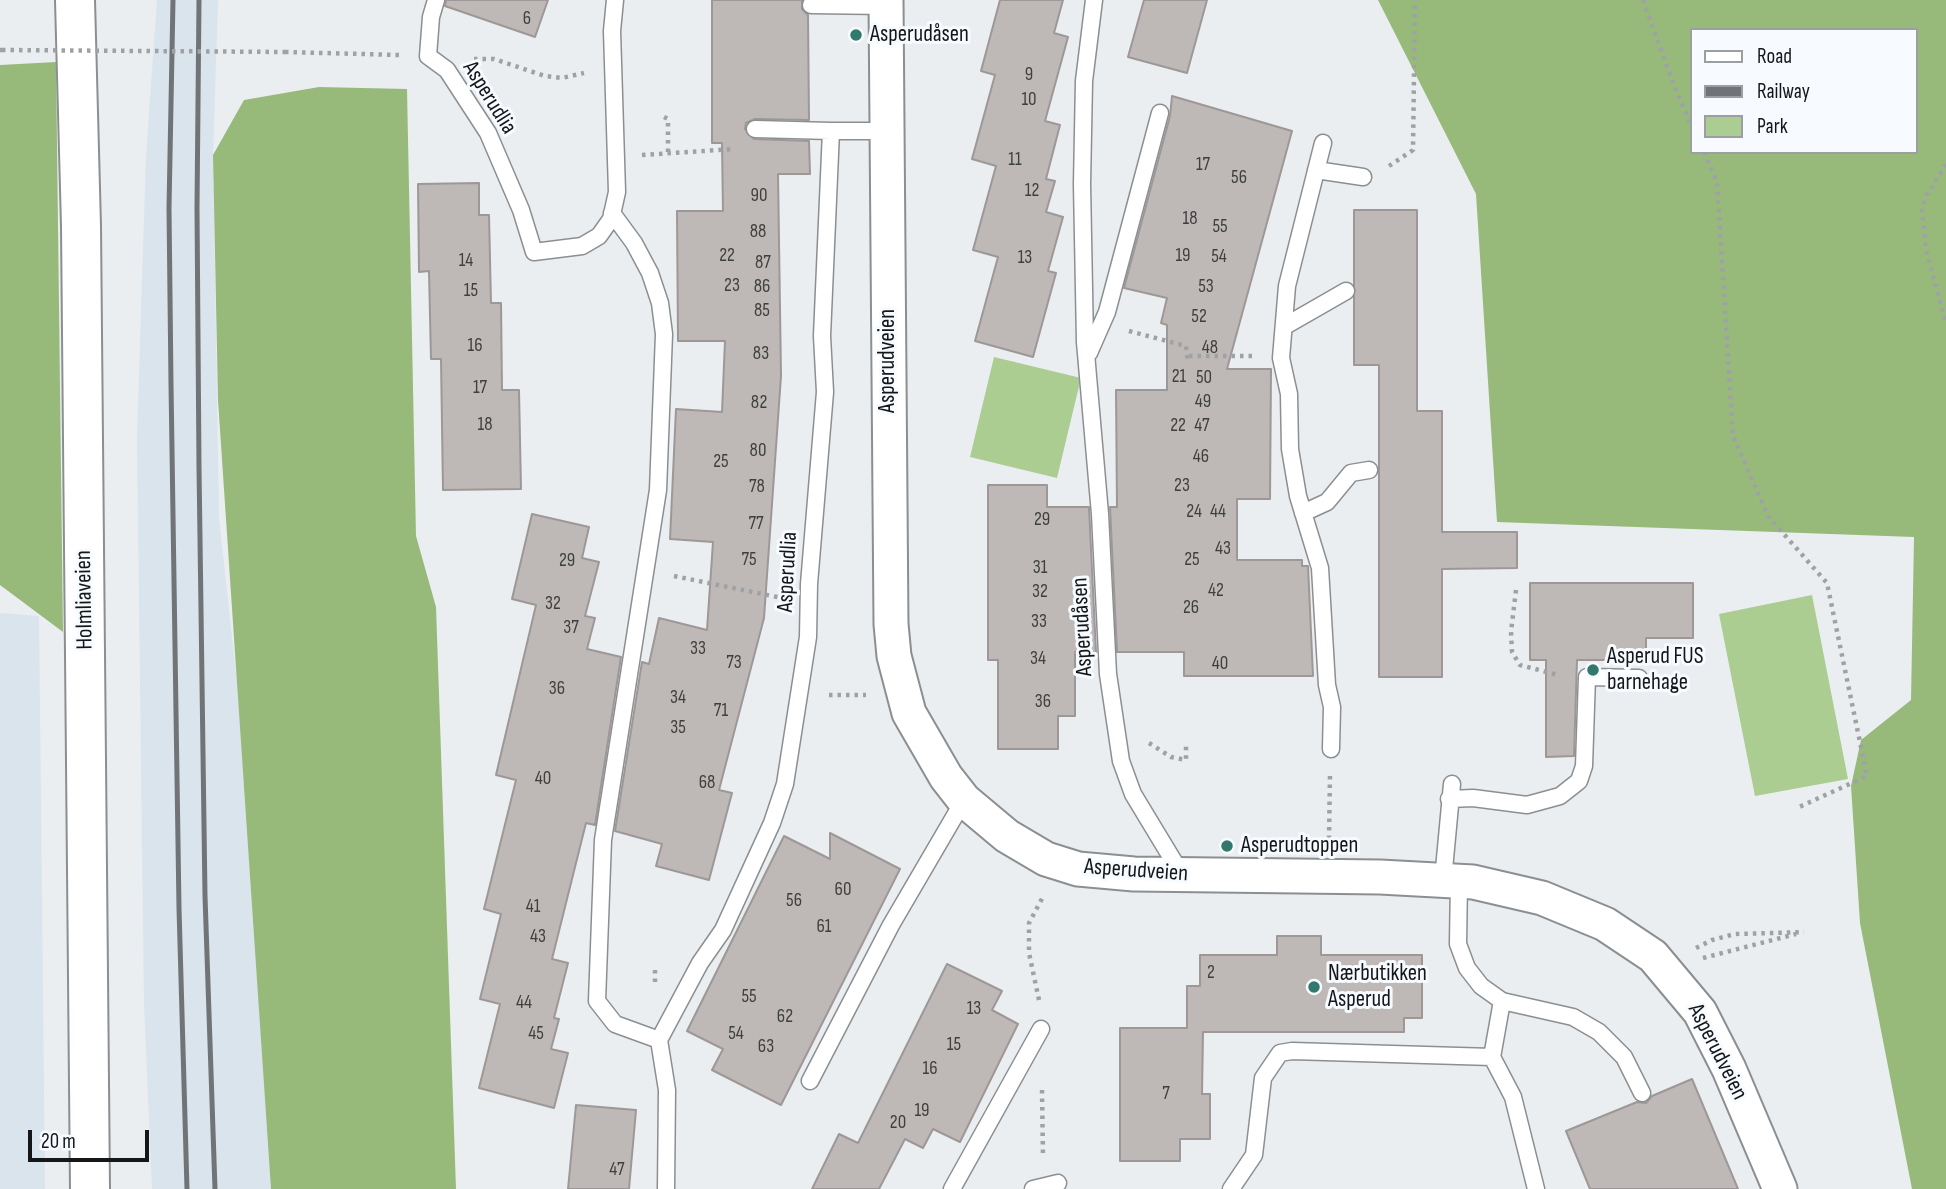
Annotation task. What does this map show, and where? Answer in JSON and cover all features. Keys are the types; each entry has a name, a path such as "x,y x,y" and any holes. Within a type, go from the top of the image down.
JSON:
{"street":[{"name":"Asperudveien","path":"886,3 889,526 894,656 902,691 918,734 964,800 1007,835 1046,859 1100,872 1451,880 1497,886 1572,909 1605,924 1653,956 1700,1012 1729,1069 1780,1189"},
{"name":"Holmliaveien","path":"78,4 90,1189"}],"lane":[{"name":"Asperudlia","path":"436,0 431,17 428,56 447,70 488,133 521,210 534,252 582,246 599,236 612,213 617,192 613,58 615,0"},
{"name":"Asperudåsen","path":"1094,0 1084,81 1082,142 1087,359 1100,514 1108,674 1121,761 1133,794 1182,875"},
{"path":"811,5 886,3"},
{"name":"Asperudåsen","path":"1087,359 1107,312 1160,113"},
{"path":"755,129 886,131"},
{"name":"Asperudlia","path":"659,1040 700,963 723,930 754,857 772,823 793,742 808,637 809,584 825,393 822,336 831,131"},
{"path":"1323,143 1287,286 1280,358 1289,394 1290,449 1303,513 1320,568 1327,685 1332,707 1331,749"},
{"path":"1316,170 1363,177"},
{"path":"612,213 634,243 650,273 660,303 664,334 658,490 603,840 596,982 597,1000 615,1024 659,1040 667,1090 666,1189"},
{"path":"1285,326 1346,291"},
{"path":"1303,513 1327,502 1351,473 1369,470"},
{"path":"1639,678 1587,677 1586,746 1579,781 1560,796 1538,804 1450,792 1451,880 1458,944 1467,968 1481,986 1502,1001 1573,1017 1598,1032 1624,1057 1642,1093"},
{"path":"810,1081 891,925 964,800"},
{"path":"1502,1001 1492,1057 1513,1097 1536,1189"},
{"path":"952,1189 1041,1029"},
{"path":"1231,1189 1254,1155 1262,1078 1280,1053 1352,1051 1492,1057"},
{"path":"1033,1189 1058,1182"}],"path":[{"path":"1363,177 1374,175 1413,150 1415,0"},
{"path":"1643,0 1690,122"},
{"path":"1,50 428,56"},
{"path":"447,70 482,57 562,78 578,76 613,58"},
{"path":"664,117 668,118 668,152"},
{"path":"616,158 719,150"},
{"path":"1705,154 1717,182 1733,436 1768,516 1827,583 1867,776 1797,808"},
{"path":"1946,164 1925,198 1922,211 1926,250 1946,323"},
{"path":"1153,338 1186,346 1188,363"},
{"path":"1189,356 1258,356"},
{"path":"646,574 677,576 768,595"},
{"path":"1517,590 1511,632 1512,652 1520,665 1558,675 1587,677"},
{"path":"825,695 864,695"},
{"path":"1114,727 1136,733 1177,759 1186,760 1186,744"},
{"path":"1329,847 1331,749"},
{"path":"1058,1182 1044,1168 1041,1029 1029,953 1029,923 1060,863"},
{"path":"1693,950 1712,940 1735,934 1804,932 1699,959"}],"shaded area":[{"path":"157,0 218,0 213,155 219,519 237,682 271,1189 152,1189 144,1003 137,438 146,156"},
{"path":"0,613 39,616 45,1189 0,1189"}],"green space":[{"path":"1378,0 1946,0 1946,1189 1912,1189 1860,923 1851,786 1861,740 1911,700 1914,537 1497,522 1476,194"},
{"path":"56,62 63,632 0,585 0,65"},
{"path":"319,87 407,89 416,536 436,607 456,1189 271,1189 218,400 213,155 244,100"},
{"path":"994,357 1081,378 1057,478 970,457"},
{"path":"1812,595 1848,779 1755,796 1719,614"}],"building":[{"path":"446,0 548,0 535,37 445,6"},
{"path":"712,0 802,0 802,9 808,15 809,120 755,119 746,123 745,129 754,139 809,141 810,174 778,174 781,376 764,618 719,790 732,793 709,880 656,866 662,844 615,831 642,662 649,664 659,618 707,630 713,542 670,539 676,409 722,412 725,341 678,341 677,211 723,211 722,143 712,143"},
{"path":"1000,0 1063,0 1054,33 1068,37 1045,121 1060,125 1046,179 1055,181 1046,212 1063,217 1048,271 1056,273 1033,357 975,341 998,257 973,250 996,166 972,159 995,75 981,71"},
{"path":"1144,0 1207,0 1187,73 1128,57"},
{"path":"1172,96 1292,131 1227,369 1271,369 1270,499 1237,499 1237,560 1302,560 1302,566 1308,566 1313,676 1184,676 1184,652 1117,652 1110,507 1117,507 1116,390 1167,390 1167,325 1161,323 1167,298 1124,288 1170,116"},
{"path":"479,183 479,215 489,215 491,303 501,303 502,390 519,390 521,489 443,490 441,359 431,359 429,271 419,272 418,184"},
{"path":"1354,210 1417,210 1417,411 1442,411 1442,532 1517,532 1517,568 1442,569 1442,677 1379,677 1379,365 1354,365"},
{"path":"988,485 1047,485 1047,507 1089,507 1096,652 1075,652 1075,716 1058,716 1058,749 998,749 998,660 988,660"},
{"path":"532,514 589,527 582,558 599,562 585,616 595,618 587,649 621,657 595,825 586,823 552,959 568,963 554,1018 559,1019 551,1049 568,1053 554,1108 479,1088 500,1004 480,999 501,914 484,909 516,780 496,775 536,605 512,599"},
{"path":"1530,583 1693,583 1693,638 1646,638 1646,660 1577,660 1574,756 1546,757 1546,660 1530,660"},
{"path":"830,833 900,869 781,1105 712,1070 723,1049 687,1031 784,836 830,859"},
{"path":"1277,936 1321,936 1321,955 1422,955 1422,1018 1404,1018 1404,1032 1203,1032 1202,1094 1210,1094 1210,1139 1180,1139 1180,1161 1120,1161 1120,1028 1187,1028 1187,986 1200,986 1200,955 1277,955"},
{"path":"947,964 1002,991 992,1010 1018,1024 960,1142 933,1129 923,1148 905,1139 879,1189 812,1189 839,1134 858,1143"},
{"path":"1692,1079 1738,1189 1590,1189 1566,1131 1637,1102 1646,1103 1652,1096"},
{"path":"576,1105 636,1110 629,1189 568,1189"}],"railway":[{"path":"173,0 169,208 171,384 179,908 187,1189"},
{"path":"199,0 199,467 205,896 215,1189"}],"place":[{"name":"Asperudåsen","path":"856,35"},
{"name":"Asperud FUS barnehage","path":"1593,670"},
{"name":"Asperudtoppen","path":"1227,846"},
{"name":"Nærbutikken Asperud","path":"1314,987"}]}
